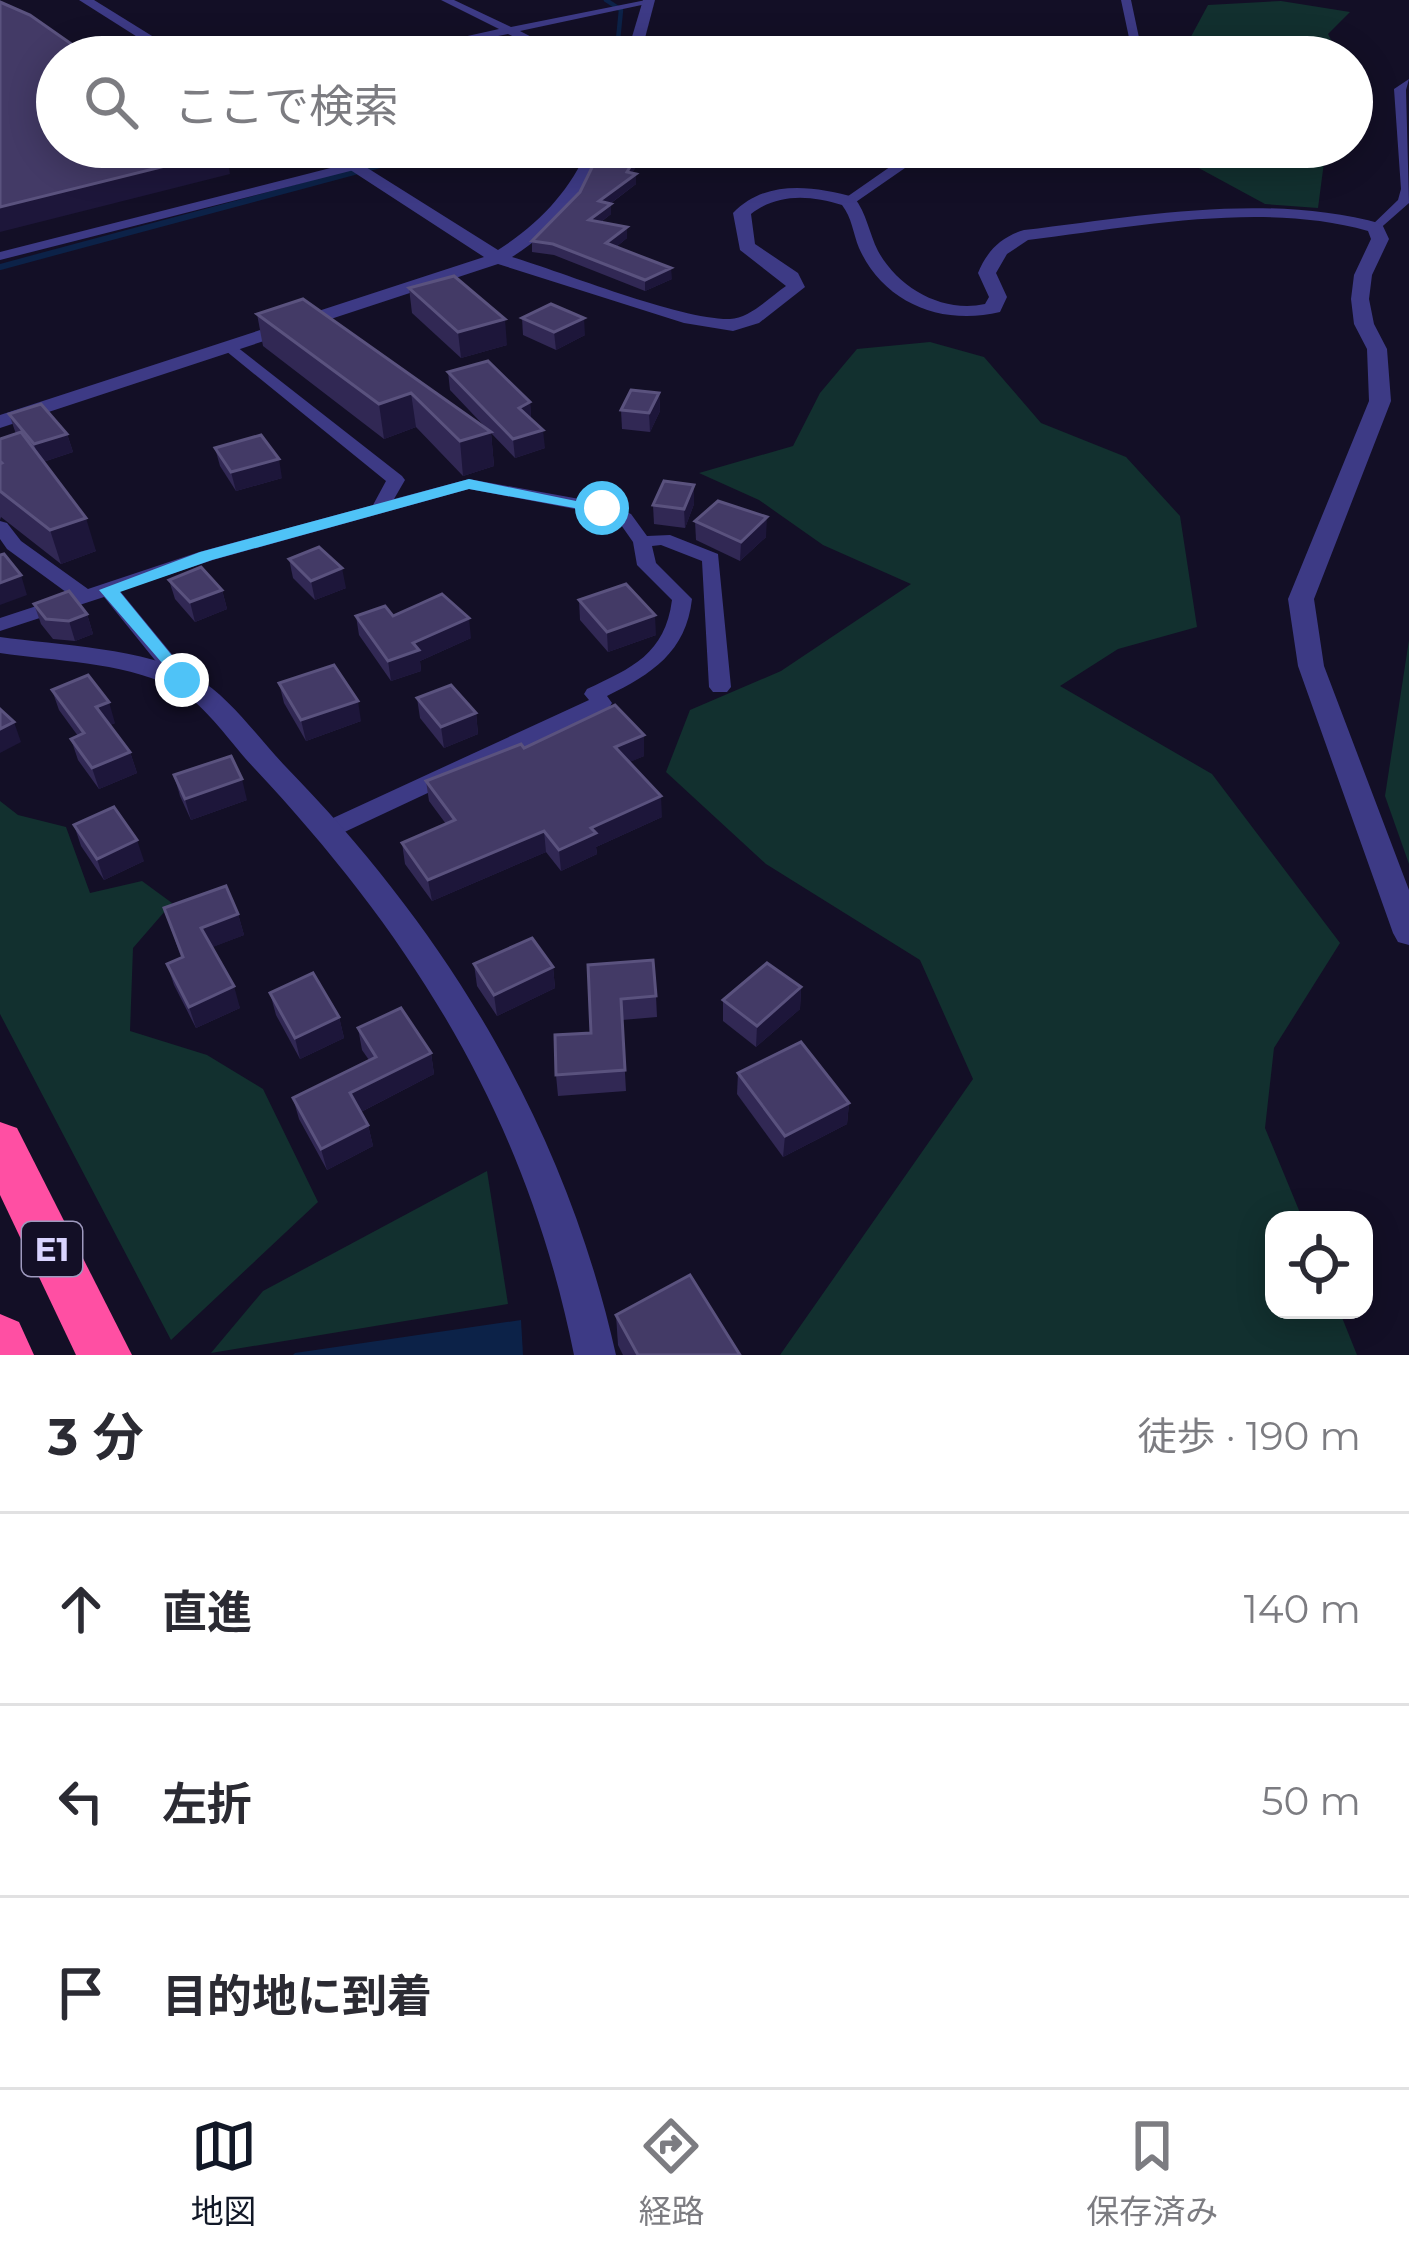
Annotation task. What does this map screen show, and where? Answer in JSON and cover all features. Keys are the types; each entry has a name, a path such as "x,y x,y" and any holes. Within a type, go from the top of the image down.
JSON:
{"highway":[{"name":"E1","path":"0,1143 104,1355"},
{"path":"0,1340 6,1355"}],"street":[{"path":"85,0 144,36"},
{"path":"446,0 524,36"},
{"path":"1126,0 1134,36"},
{"path":"488,36 638,2 635,36"},
{"path":"1376,228 1404,201 1407,189 1400,89 1409,82"},
{"path":"0,256 358,168 498,258 691,320 734,325 796,287 791,277 746,246 742,213 752,203 795,191 848,201 897,168"},
{"path":"0,422 498,258 529,239 574,197 587,168"},
{"path":"848,201 870,252 917,302 950,313 993,308 998,297 986,273 997,250 1024,235 1276,212 1326,213 1376,228"},
{"path":"1376,228 1380,239 1364,275 1360,299 1364,325 1377,349 1380,401 1301,598 1311,666 1409,933"},
{"path":"232,348 396,480 381,506"},
{"path":"0,625 381,506 469,484 602,508 625,518 642,542 647,565 682,599 682,622 669,648 646,670 595,694 602,704 328,830"},
{"path":"0,527 14,545 86,597"},
{"path":"642,542 663,539 711,559 720,687"},
{"path":"108,590 182,680 328,830 456,1002 531,1137 585,1288 595,1355"},
{"path":"0,645 182,680"}],"green space":[{"path":"1281,1 1350,12 1329,36 1191,36 1208,5"},
{"path":"1199,168 1323,168 1318,208 1265,204"},
{"path":"930,342 984,357 1041,423 1126,457 1180,516 1197,627 1118,649 1060,686 1212,774 1340,943 1274,1048 1265,1128 1299,1211 1265,1211 1265,1319 1343,1319 1357,1355 780,1355 973,1079 920,960 766,864 666,772 690,710 781,671 911,584 823,545 759,500 699,473 793,446 820,393 857,349"},
{"path":"1409,640 1409,864 1385,796"},
{"path":"0,801 18,815 66,827 90,893 142,881 172,903 133,948 130,1031 207,1055 263,1089 318,1202 171,1340 0,1014"},
{"path":"487,1171 508,1304 211,1353 263,1291"}],"water":[{"path":"521,1320 523,1355 293,1355 295,1353"}],"building":[{"path":"0,2 60,36 36,36 36,168 157,168 0,207"},
{"path":"592,168 629,168 627,172 636,174 599,201 611,204 589,220 627,227 606,243 671,268 645,280 553,244 532,241 580,192"},
{"path":"454,276 505,319 458,332 409,288"},
{"path":"303,299 491,432 460,441 411,393 379,404 257,314"},
{"path":"551,304 584,318 554,332 522,318"},
{"path":"488,361 530,402 519,408 543,430 513,439 448,372"},
{"path":"631,390 659,393 649,413 621,410"},
{"path":"41,404 67,434 34,444 9,414"},
{"path":"21,432 86,518 50,530 0,491 0,439"},
{"path":"261,435 279,459 231,472 215,448"},
{"path":"664,481 694,485 684,509 653,505"},
{"path":"718,501 767,517 741,542 695,521"},
{"path":"319,547 342,568 311,581 289,559"},
{"path":"0,555 21,575 0,583"},
{"path":"201,567 222,590 190,602 169,580"},
{"path":"626,584 655,615 607,632 579,600"},
{"path":"69,591 87,614 69,621 46,619 34,604"},
{"path":"442,594 469,618 413,643 419,650 388,661 356,616 385,606 393,616"},
{"path":"334,665 358,701 301,720 279,683"},
{"path":"88,675 109,702 96,707 130,752 92,768 71,739 84,733 52,690"},
{"path":"451,685 476,713 441,727 417,698"},
{"path":"615,705 644,735 615,747 661,796 591,828 596,833 559,850 544,831 428,880 402,843 455,820 426,781 521,744 524,748"},
{"path":"0,709 14,722 0,729"},
{"path":"231,756 242,779 185,799 174,775"},
{"path":"114,807 137,840 97,859 74,825"},
{"path":"226,886 238,914 201,928 234,986 189,1007 167,964 183,957 164,908"},
{"path":"532,938 553,967 494,995 474,964"},
{"path":"653,960 656,996 621,999 625,1070 556,1075 555,1035 591,1033 588,965"},
{"path":"767,963 801,987 757,1026 723,1000"},
{"path":"313,973 339,1017 295,1038 270,993"},
{"path":"401,1008 431,1053 350,1093 368,1125 321,1149 293,1098 376,1057 358,1028"},
{"path":"801,1042 849,1103 785,1136 738,1073"},
{"path":"690,1275 740,1355 638,1355 616,1315"}],"waterway":[{"path":"606,0 621,10 618,36"},
{"path":"0,267 369,168"}],"route":[{"path":"182,680 108,590 206,556 469,484 502,494 602,508"}]}
